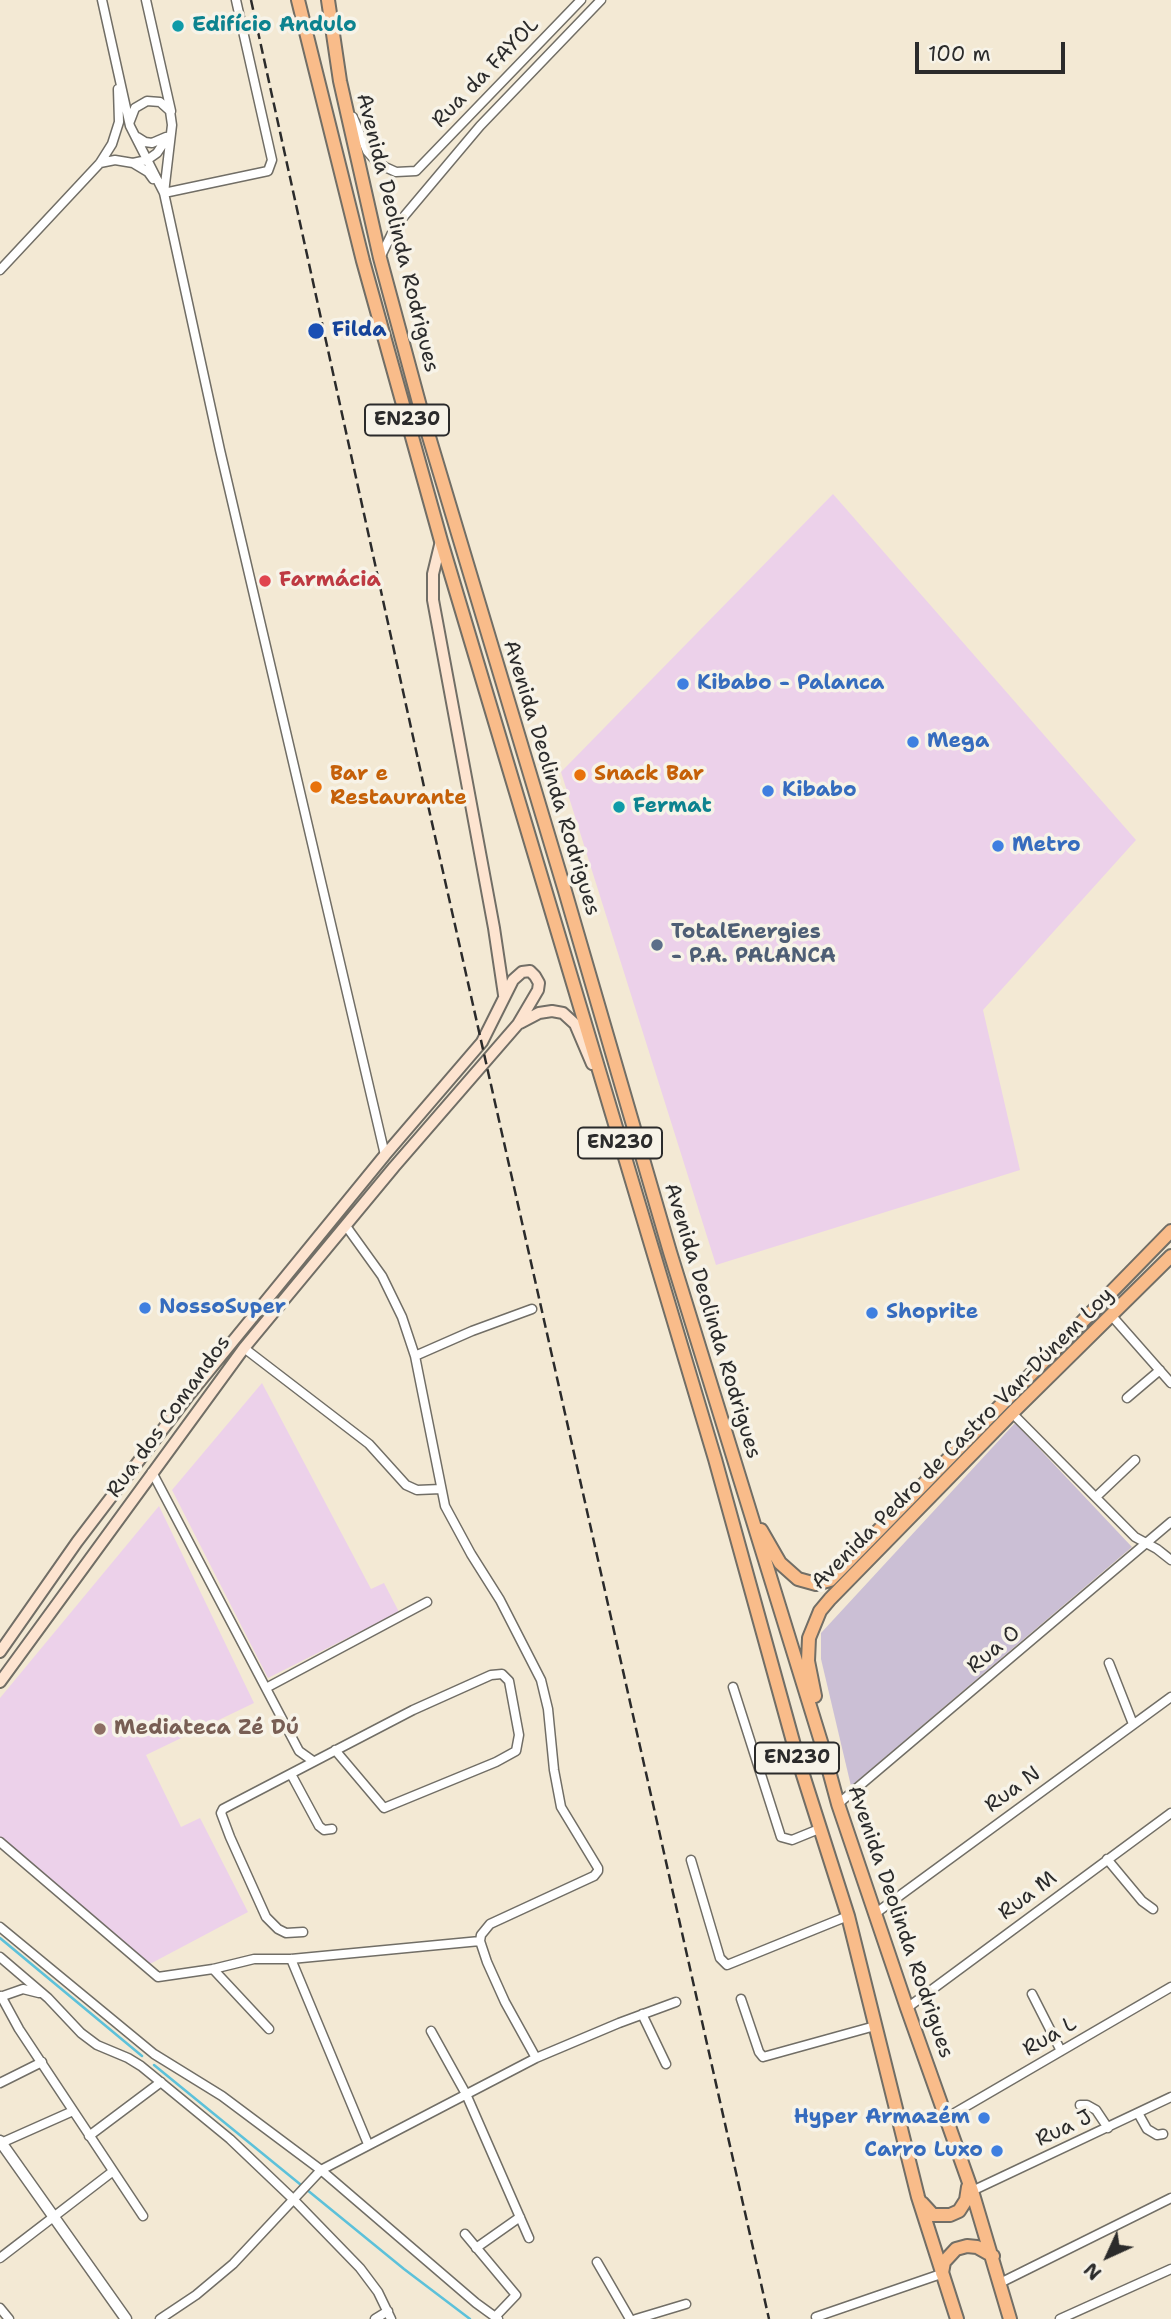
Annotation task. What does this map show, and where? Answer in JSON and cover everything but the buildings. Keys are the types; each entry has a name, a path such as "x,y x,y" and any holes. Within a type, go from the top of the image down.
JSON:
{"highway":[{"name":"Avenida Deolinda Rodrigues","path":"298,0 363,261 440,541 715,1459 796,1756 848,1916 918,2197 957,2319"},
{"name":"Avenida Deolinda Rodrigues","path":"328,0 340,81 380,258 424,423 674,1265 838,1804 906,2008 970,2187 1010,2319"},
{"name":"Avenida Pedro de Castro Van-Dúnem Loy","path":"750,1513 789,1573 807,1583 816,1584 830,1580 1171,1231"},
{"name":"Avenida Pedro de Castro Van-Dúnem Loy","path":"822,1745 808,1661 809,1638 820,1611 1012,1413 1171,1256"},
{"path":"918,2197 933,2215 950,2215 959,2211 970,2187"},
{"path":"942,2274 943,2262 957,2249 977,2247 993,2256"}],"main road":[{"path":"440,541 433,574 433,600 504,995"},
{"name":"Rua dos Comandos","path":"0,1651 77,1542 189,1395 486,1036 513,979 522,972 530,971 539,983 538,990 518,1024 244,1348 0,1682"},
{"path":"518,1024 546,1011 558,1011 572,1020 605,1096"}],"street":[{"path":"102,0 132,130 163,193 220,450 385,1155"},
{"path":"146,0 172,118 163,193"},
{"path":"163,193 268,171 272,160 236,0"},
{"name":"Rua da FAYOL","path":"340,81 363,141 374,159 397,172 416,171 581,0"},
{"name":"Rua da FAYOL","path":"380,258 395,227 480,126 601,0"},
{"path":"0,270 100,163 112,144 119,122 118,72"},
{"path":"170,132 159,142 138,139 132,130 132,113 140,103 153,101 165,106 172,118"},
{"path":"100,163 148,160 157,153 170,132"},
{"path":"133,163 148,172 163,193"},
{"path":"346,1226 368,1254 392,1294 415,1356 443,1500 451,1520 500,1600 541,1680 548,1709 559,1800 566,1817 598,1868 594,1876 484,1928 480,1941 486,1962 536,2058"},
{"path":"415,1356 532,1309"},
{"path":"1111,1315 1136,1347 1171,1383"},
{"path":"244,1348 369,1444 406,1485 417,1490 441,1489"},
{"path":"1127,1398 1160,1370"},
{"path":"1012,1413 1135,1537 1171,1560"},
{"path":"1096,1497 1135,1460"},
{"path":"152,1472 299,1751 313,1761"},
{"name":"Rua O","path":"838,1804 1171,1522"},
{"path":"266,1688 427,1602"},
{"path":"1109,1663 1133,1724"},
{"path":"303,1932 286,1933 266,1917 221,1813 223,1809 413,1710 491,1675 502,1674 509,1681 519,1735 516,1751 496,1762 384,1808 335,1751"},
{"path":"733,1687 781,1837 792,1840 819,1829"},
{"name":"Rua N","path":"876,1913 1171,1697"},
{"path":"299,1751 295,1771 318,1826 324,1830 332,1829"},
{"path":"758,1765 796,1756"},
{"name":"Rua M","path":"906,2008 1171,1813"},
{"path":"0,1842 152,1975 163,1978 254,1959 292,1959 480,1941"},
{"path":"1107,1859 1142,1901 1153,1909"},
{"path":"691,1860 720,1958 727,1965 848,1916"},
{"path":"0,1927 148,2060 238,2107 321,2170 496,2318 516,2295 465,2234"},
{"path":"0,1956 97,2045 128,2058 148,2060"},
{"path":"292,1959 368,2144"},
{"path":"213,1969 269,2029"},
{"name":"Rua L","path":"946,2118 1171,1987"},
{"path":"48,1998 35,1991 23,1989 1,1996 19,2029 112,2172 144,2216"},
{"path":"1032,1994 1061,2051"},
{"path":"741,1999 763,2057 874,2026"},
{"path":"160,2319 216,2279 321,2170 536,2058 676,2002"},
{"path":"642,2014 666,2064"},
{"path":"431,2031 466,2094 529,2238"},
{"path":"148,2060 162,2082 297,2196 369,2279 390,2315 375,2319"},
{"path":"0,2083 42,2062"},
{"path":"89,2136 162,2082"},
{"name":"Rua J","path":"970,2187 1108,2128 1171,2097"},
{"path":"1080,2105 1096,2110 1108,2128"},
{"path":"73,2110 1,2142 126,2319"},
{"path":"1138,2113 1147,2129 1157,2135 1163,2134"},
{"path":"0,2259 112,2172"},
{"path":"1000,2283 1171,2198"},
{"path":"476,2248 520,2217"},
{"path":"597,2262 630,2319"},
{"path":"1060,2319 1171,2269"},
{"path":"816,2318 942,2274"},
{"path":"636,2319 686,2304"},
{"path":"0,2308 9,2319"}],"shaded area":[{"path":"833,494 1136,840 983,1010 1020,1170 716,1265 561,772"},
{"path":"262,1383 371,1589 384,1583 399,1612 268,1678 172,1490"},
{"path":"1015,1423 1132,1547 851,1786 821,1659 821,1633"},
{"name":"Mediateca Zé Dú","path":"159,1506 254,1703 146,1755 181,1827 200,1818 248,1912 148,1965 0,1839 0,1698"}],"waterway":[{"path":"0,1938 142,2056"},
{"path":"154,2065 404,2269 470,2319"}],"railway":[{"path":"251,0 430,814 769,2319"}],"place":[{"name":"Edifício Andulo","path":"178,26"},
{"name":"Filda","path":"316,331"},
{"name":"Farmácia","path":"265,581"},
{"name":"Kibabo - Palanca","path":"683,684"},
{"name":"Mega","path":"913,742"},
{"name":"Snack Bar","path":"580,775"},
{"name":"Bar e Restaurante","path":"316,787"},
{"name":"Kibabo","path":"768,791"},
{"name":"Fermat","path":"619,807"},
{"name":"Metro","path":"998,846"},
{"name":"TotalEnergies - P.A. PALANCA","path":"657,945"},
{"name":"NossoSuper","path":"145,1308"},
{"name":"Shoprite","path":"872,1313"},
{"name":"Mediateca Zé Dú","path":"100,1729"},
{"name":"Hyper Armazém","path":"984,2118"},
{"name":"Carro Luxo","path":"997,2151"}]}
